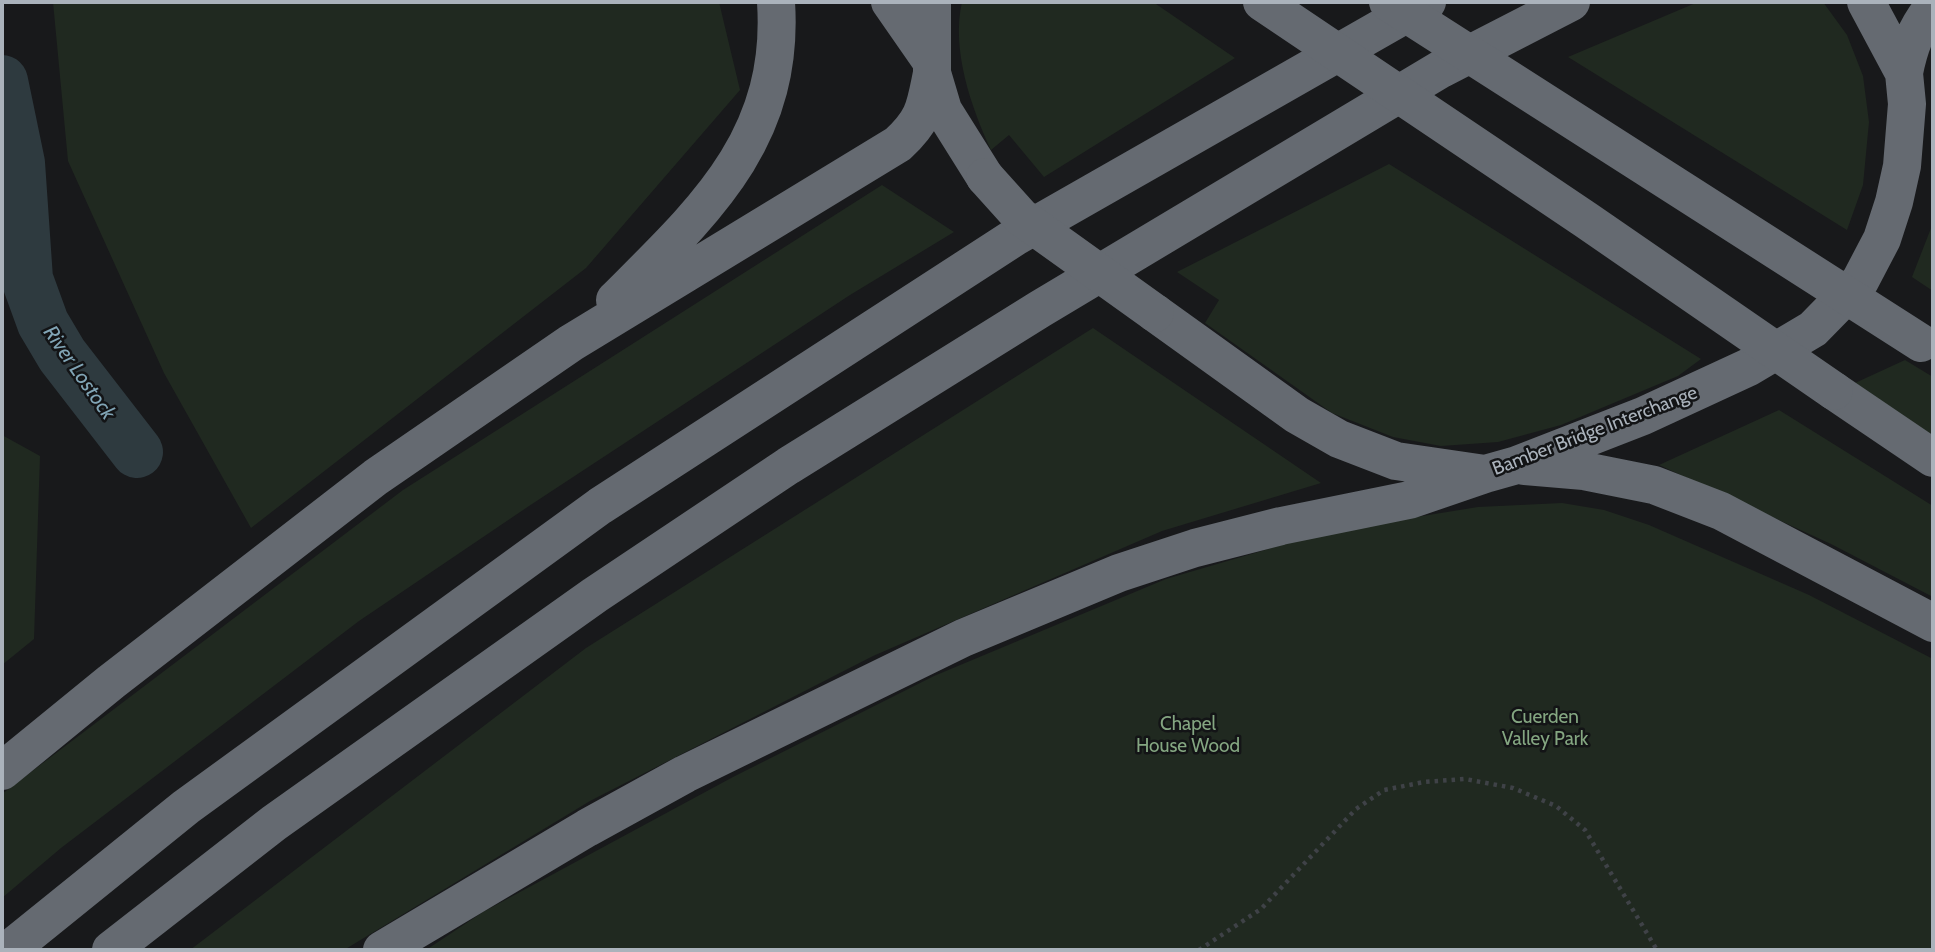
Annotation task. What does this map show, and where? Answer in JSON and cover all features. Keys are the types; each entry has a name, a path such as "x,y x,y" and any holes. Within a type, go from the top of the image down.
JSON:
{"highway":[{"path":"571,343 670,245 715,195 739,160 759,119 774,62 776,2"},
{"path":"2,771 111,682 376,477 571,343 898,144 913,130 925,112 931,67 890,2"},
{"name":"Bamber Bridge Interchange","path":"933,2 931,67 943,110 985,177 1021,217 1297,415 1339,439 1396,461 1501,469 1643,416 1749,367 1813,329 1860,281 1882,239 1894,202 1902,166 1906,116 1905,77 1866,2"},
{"path":"1262,2 1575,212 1933,458"},
{"path":"1388,2 1927,347"},
{"path":"9,950 186,807 600,506 1015,237 1427,2"},
{"path":"111,950 274,823 595,595 788,466 1040,309 1441,69 1571,2"},
{"path":"1933,7 1920,24 1909,46 1905,77 1933,130"},
{"path":"382,950 587,828 685,774 964,638 1119,573 1195,548 1281,526 1409,500 1501,469 1584,471 1654,485 1721,511 1933,622"}],"path":[{"path":"1199,950 1261,909 1356,809 1384,790 1424,782 1465,779 1513,788 1546,802 1585,830 1657,950"}],"green space":[{"path":"53,2 719,2 740,90 586,268 251,528 164,373 68,161"},
{"path":"962,2 1153,2 1235,58 1044,177 1009,135 991,150 970,97 961,58 959,20"},
{"path":"1698,2 1823,2 1847,35 1863,76 1869,122 1863,185 1847,230 1568,57"},
{"path":"1389,164 1701,359 1678,376 1561,425 1498,442 1441,446 1393,437 1332,413 1205,323 1219,300 1177,272"},
{"path":"882,185 954,232 850,295 359,621 61,848 2,898 2,794 403,490"},
{"path":"1933,223 1933,291 1912,277"},
{"path":"1093,328 1321,483 1162,531 873,656 590,801 344,950 190,950 586,648"},
{"path":"1905,360 1933,377 1933,436 1855,383"},
{"path":"1779,410 1933,506 1933,597 1831,544 1659,465"},
{"path":"2,435 40,456 34,639 2,665"},
{"name":"Cuerden Valley Park","path":"1562,503 1604,510 1649,525 1809,595 1933,659 1933,950 426,950 483,912 733,777 934,676 1166,579 1330,531 1478,507"}],"waterway":[{"name":"River Lostock","path":"2,81 19,163 27,279 43,323 62,355 137,452"}],"park label":[{"name":"Chapel House Wood","path":"1188,735"}]}
